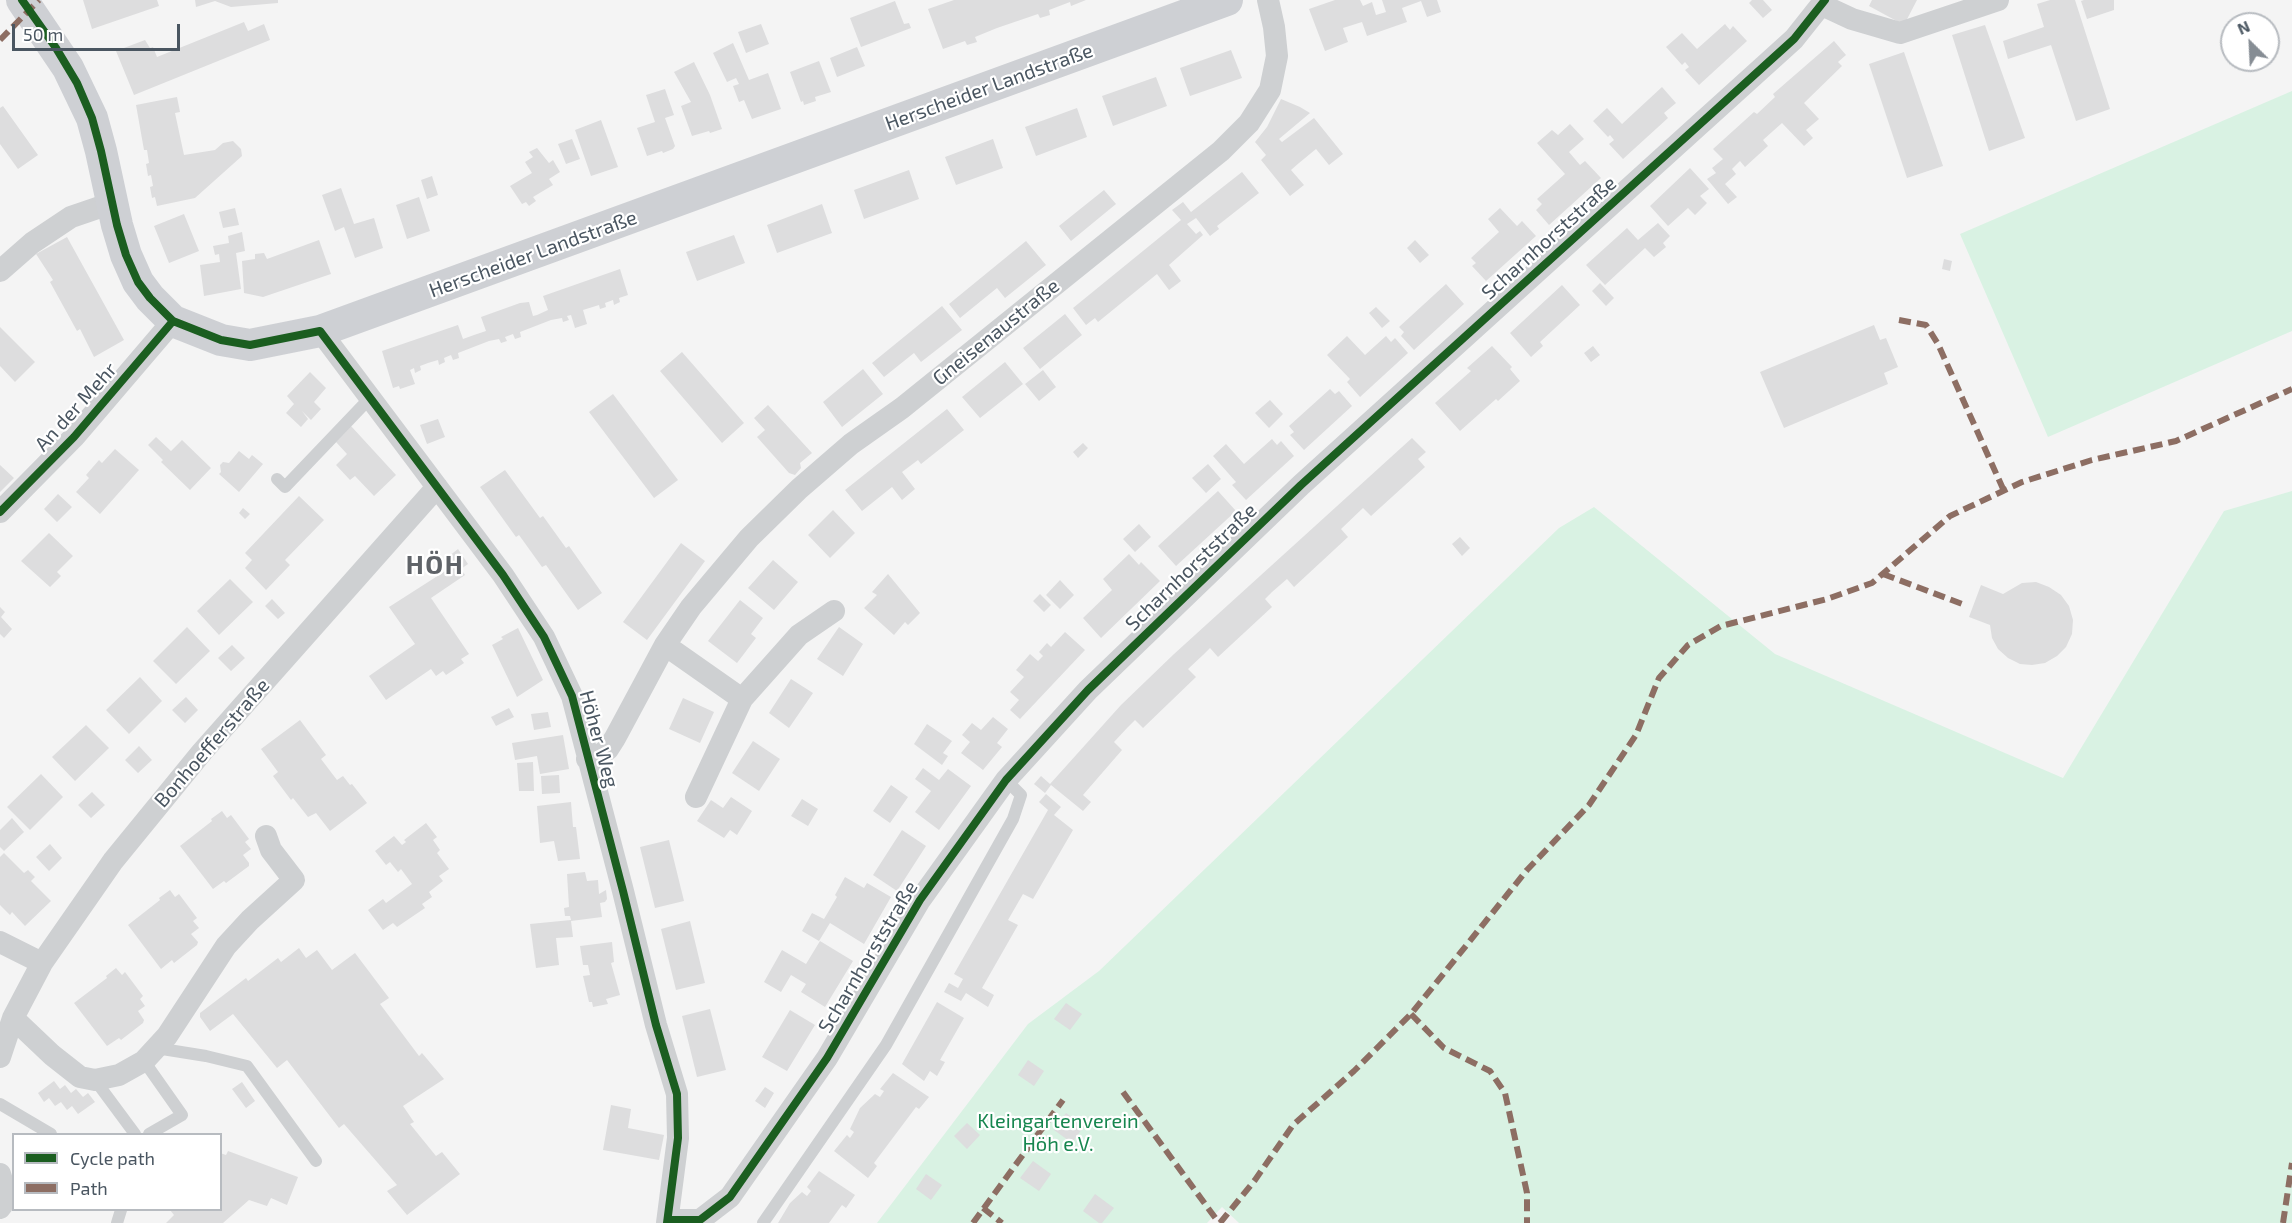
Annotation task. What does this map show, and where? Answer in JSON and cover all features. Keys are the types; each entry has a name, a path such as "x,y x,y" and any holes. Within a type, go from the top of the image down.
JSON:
{"main road":[{"name":"Herscheider Landstraße","path":"22,0 44,29 77,84 98,140 126,255 138,282 173,321 220,340 250,345 320,331 1227,0"}],"street":[{"name":"Gneisenaustraße","path":"587,759 601,754 615,738 665,645 691,607 733,556 799,489 851,444 902,408 1221,151 1249,123 1270,90 1277,56 1268,0"},
{"path":"1823,2 1852,19 1900,33 1998,0"},
{"name":"Scharnhorststraße","path":"668,1221 700,1220 730,1197 827,1058 920,900 1006,780 1088,690 1309,477 1794,39 1823,2"},
{"path":"0,271 32,243 71,217 112,203"},
{"name":"An der Mehr","path":"0,512 74,437 173,321"},
{"name":"Höher Weg","path":"320,331 503,575 544,637 572,696 656,1025 676,1094 678,1138 668,1221"},
{"name":"Bonhoefferstraße","path":"0,1057 13,1018 42,963 113,861 157,805 437,487"},
{"path":"696,797 742,699 799,635 834,611"},
{"path":"665,645 742,699"},
{"path":"13,1018 52,1055 80,1077 95,1080 119,1075 150,1055 167,1036 226,946 250,920 294,880 271,850 266,836"},
{"path":"0,942 42,963"},
{"path":"0,1174 3,1184 3,1204 0,1208"}],"lane":[{"path":"277,478 285,487 369,399"},
{"path":"763,1223 886,1044 1013,819 1021,795 1006,780"},
{"path":"151,1133 182,1115 150,1055 206,1056 247,1066 316,1161"},
{"path":"95,1080 134,1133"},
{"path":"0,1104 49,1133"}],"green space":[{"path":"2292,91 2292,331 2048,437 1960,234"},
{"name":"Kleingartenverein Höh e.V.","path":"2292,491 2292,1223 1239,1223 1222,1207 1207,1223 877,1223 1028,1024 1099,971 1559,528 1594,507 1775,654 2063,778 2224,511"}],"building":[{"path":"83,0 157,0 159,6 92,29"},
{"path":"195,0 278,0 278,3 231,7 215,1 196,7"},
{"path":"954,0 1086,0 1071,6 1070,2 1049,10 1050,15 1040,18 1038,14 997,28 975,37 977,42 967,45 965,41 943,49 928,9"},
{"path":"1335,0 1360,0 1363,6 1372,2 1376,15 1386,12 1382,0 1437,0 1441,12 1427,17 1421,1 1402,8 1407,22 1367,36 1362,22 1343,28 1348,42 1325,51 1309,9"},
{"path":"1752,0 1763,0 1772,10 1763,18 1749,3"},
{"path":"1872,0 1917,0 1904,25 1869,6"},
{"path":"2050,0 2075,0 2110,109 2076,121 2051,45 2008,59 2003,41 2044,27 2037,4"},
{"path":"2114,0 2114,10 2087,19 2081,1"},
{"path":"895,1 904,24 909,23 911,28 861,47 850,18"},
{"path":"244,22 248,31 264,24 270,40 134,95 116,51 145,40 150,48 153,47 157,57"},
{"path":"761,24 769,44 746,53 738,32"},
{"path":"1725,24 1730,30 1733,26 1747,41 1699,85 1685,70 1689,67 1685,62 1682,65 1666,47 1682,33 1697,49"},
{"path":"1985,25 2025,138 1989,151 1952,35"},
{"path":"1834,41 1846,55 1838,62 1842,66 1804,103 1819,119 1806,130 1813,138 1804,146 1782,123 1763,140 1768,146 1745,167 1740,161 1732,169 1736,174 1725,184 1737,197 1728,204 1707,179 1716,173 1712,168 1723,159 1713,149 1754,112 1757,114 1775,97 1773,94"},
{"path":"733,43 749,80 768,73 781,109 752,119 744,100 739,102 733,86 739,84 736,78 727,82 713,53"},
{"path":"857,47 865,66 837,77 830,58"},
{"path":"1231,50 1242,78 1190,96 1180,68"},
{"path":"1904,52 1943,166 1907,178 1869,64"},
{"path":"819,61 831,92 815,97 816,101 804,105 790,72"},
{"path":"694,62 710,95 722,129 692,136 681,106 691,102 674,72"},
{"path":"1156,77 1167,106 1113,126 1102,96"},
{"path":"1662,87 1676,103 1664,113 1668,118 1623,159 1609,144 1614,140 1610,135 1608,137 1593,121 1607,108 1622,124"},
{"path":"665,89 674,115 665,118 675,146 663,153 662,151 647,156 637,128 655,122 646,95"},
{"path":"177,97 180,112 175,113 184,155 215,150 223,143 233,141 241,149 242,156 195,198 157,206 155,197 152,198 150,187 153,186 146,164 149,163 147,150 144,150 136,105"},
{"path":"1281,99 1310,113 1279,139 1282,142 1314,118 1343,154 1329,165 1316,149 1291,170 1304,185 1290,196 1261,160 1266,155 1255,142 1267,127"},
{"path":"3,106 38,155 18,169 0,144 0,108"},
{"path":"1077,108 1087,137 1036,156 1025,127"},
{"path":"601,120 618,167 591,176 575,130"},
{"path":"1570,124 1584,139 1569,152 1580,165 1585,161 1601,178 1549,225 1536,210 1542,204 1537,199 1565,174 1537,143 1552,130 1558,135"},
{"path":"572,139 580,159 566,164 558,144"},
{"path":"993,139 1003,168 956,185 945,157"},
{"path":"537,148 549,163 553,160 560,172 549,179 553,185 533,197 536,201 529,206 526,202 522,204 510,186 532,173 525,162 533,157 529,152"},
{"path":"1690,168 1709,189 1700,196 1707,203 1695,215 1688,208 1668,226 1650,206"},
{"path":"909,170 919,199 864,219 854,190"},
{"path":"1242,172 1259,193 1217,226 1219,229 1210,236 1196,218 1187,224 1196,234 1200,231 1203,235 1169,265 1181,281 1169,290 1157,274 1098,322 1095,318 1086,325 1073,308 1181,220 1172,210 1183,202 1191,212"},
{"path":"432,176 438,195 427,199 421,180"},
{"path":"341,188 354,224 374,218 383,248 355,258 344,227 335,231 322,195"},
{"path":"1104,190 1116,204 1071,241 1059,226"},
{"path":"419,197 430,231 407,239 396,205"},
{"path":"822,204 832,233 777,253 767,225"},
{"path":"235,208 239,225 223,228 219,212"},
{"path":"1500,208 1517,226 1522,221 1536,236 1486,281 1472,266 1476,263 1471,258 1499,232 1488,219"},
{"path":"184,214 199,251 169,263 154,226"},
{"path":"1658,223 1670,236 1663,243 1666,247 1654,257 1645,248 1605,285 1586,265 1627,228 1638,240"},
{"path":"242,232 245,251 236,253 241,289 204,296 200,265 220,262 219,254 215,255 213,246 229,243 228,236"},
{"path":"734,235 745,263 697,281 686,252"},
{"path":"67,237 124,340 94,357 80,329 77,331 50,282 53,280 36,254"},
{"path":"319,240 331,274 263,297 244,293 242,261 255,259 255,254 264,253 267,259"},
{"path":"1415,240 1429,255 1420,263 1407,248"},
{"path":"1026,241 1046,265 1005,298 997,288 960,318 949,304"},
{"path":"1944,259 1952,261 1950,271 1942,269"},
{"path":"620,269 628,295 619,298 620,302 614,305 613,300 605,303 606,307 600,309 599,305 583,310 587,324 575,328 571,315 567,316 569,320 563,322 562,318 551,320 520,332 521,337 515,339 513,334 505,337 507,341 501,343 499,339 489,341 458,353 459,358 453,360 451,355 444,358 445,362 439,365 438,360 420,366 421,370 415,373 414,368 410,370 415,384 400,389 399,386 393,388 382,351 458,325 463,339 486,331 481,317 520,303 529,302 533,316 537,315 548,310 543,296"},
{"path":"1600,283 1614,298 1606,306 1592,291"},
{"path":"1446,284 1464,304 1414,350 1401,336 1404,332 1399,327"},
{"path":"1562,285 1580,305 1540,342 1543,346 1531,357 1510,333"},
{"path":"942,306 962,330 921,362 914,353 884,377 872,363"},
{"path":"1376,307 1390,321 1382,328 1369,313"},
{"path":"1065,314 1082,335 1040,369 1023,348"},
{"path":"1874,325 1880,340 1886,338 1898,367 1884,373 1888,384 1784,428 1760,372"},
{"path":"0,327 35,362 15,382 0,366"},
{"path":"1347,336 1365,355 1386,336 1391,342 1395,338 1408,353 1360,397 1347,382 1350,379 1327,355"},
{"path":"1492,346 1512,367 1510,369 1520,381 1460,431 1435,403 1471,371 1467,368"},
{"path":"1593,346 1600,355 1591,362 1584,353"},
{"path":"682,352 744,423 722,443 660,371"},
{"path":"1005,362 1023,384 980,418 962,397"},
{"path":"863,369 883,394 842,427 823,402"},
{"path":"1043,370 1056,387 1039,401 1025,384"},
{"path":"310,372 326,388 314,402 321,409 311,420 302,411 308,419 301,427 286,413 294,404 287,396"},
{"path":"1330,389 1335,394 1339,391 1352,406 1304,450 1290,435 1294,432 1289,426"},
{"path":"613,394 678,480 654,498 589,412"},
{"path":"1270,400 1283,414 1269,428 1255,413"},
{"path":"768,405 812,453 800,463 801,468 795,475 789,473 757,437 765,430 754,418"},
{"path":"947,409 964,430 921,464 918,460 902,472 915,489 902,500 892,487 862,511 845,490"},
{"path":"438,419 445,437 427,444 420,425"},
{"path":"351,426 396,475 374,496 355,476 350,480 336,465 347,454 336,442"},
{"path":"156,437 171,451 182,440 211,468 190,490 161,462 163,460 148,445"},
{"path":"1412,438 1426,452 1418,459 1425,467 1371,516 1363,508 1341,529 1348,537 1294,587 1287,579 1272,592 1265,599 1272,607 1218,657 1210,648 1188,669 1196,677 1143,728 1135,720 1128,727 1114,742 1122,750 1083,795 1091,802 1083,811 1051,785 1045,793 1034,784 1041,776 1050,784 1121,705 1174,654"},
{"path":"1272,439 1277,445 1281,441 1294,456 1246,500 1232,485 1236,482 1213,456 1226,444 1244,464"},
{"path":"1083,443 1088,448 1078,458 1073,452"},
{"path":"115,449 139,470 100,514 76,492 89,478 86,475 99,460 102,463"},
{"path":"239,451 249,459 252,455 263,464 239,492 219,474 220,465 223,462 229,463"},
{"path":"1208,464 1221,479 1206,493 1192,478"},
{"path":"0,465 14,478 0,492"},
{"path":"505,470 540,518 543,516 566,548 569,546 602,593 578,610 546,565 542,567 519,535 516,537 480,487"},
{"path":"1218,491 1236,511 1176,566 1158,546"},
{"path":"58,494 72,507 57,522 44,509"},
{"path":"299,496 324,520 285,560 290,565 266,590 245,568 252,560 245,553"},
{"path":"243,508 250,514 245,519 239,513"},
{"path":"833,510 855,533 830,558 808,535"},
{"path":"1139,524 1151,537 1135,552 1123,539"},
{"path":"49,533 73,556 57,572 61,576 50,587 21,561"},
{"path":"1460,537 1470,548 1462,556 1452,544"},
{"path":"681,543 705,561 647,640 623,622"},
{"path":"458,549 468,564 461,569 465,575 431,598 469,654 461,659 464,663 446,675 443,671 436,676 431,669 386,700 369,676 415,644 389,607 450,568 444,560"},
{"path":"1129,554 1139,565 1141,562 1160,581 1101,638 1083,618 1112,590 1103,579"},
{"path":"773,560 798,582 774,610 748,588"},
{"path":"888,574 920,613 908,625 905,622 894,635 864,608 877,595 872,592"},
{"path":"230,579 253,602 219,635 197,611"},
{"path":"1060,580 1074,595 1060,609 1046,595"},
{"path":"2036,582 2061,595 2069,606 2073,620 2072,634 2066,647 2045,663 2020,664 2008,658 1998,649 1992,638 1990,625 1969,617 1981,585 2003,594 2022,583"},
{"path":"1040,594 1051,605 1044,612 1033,601"},
{"path":"272,599 285,613 278,619 265,606"},
{"path":"740,600 763,618 751,634 756,638 737,663 708,641"},
{"path":"0,607 5,612 1,617 12,629 4,638 0,634"},
{"path":"187,627 210,651 176,684 153,661"},
{"path":"839,627 863,644 843,676 817,659"},
{"path":"518,628 543,680 517,697 492,645"},
{"path":"1065,632 1085,650 1020,719 1010,710 1019,700 1010,692 1024,677 1016,670 1030,654 1038,661 1043,656 1039,652 1047,643 1051,647"},
{"path":"232,645 245,658 231,671 218,658"},
{"path":"140,677 162,701 129,734 106,710"},
{"path":"791,679 813,693 789,728 769,713"},
{"path":"186,697 198,710 185,723 172,710"},
{"path":"683,698 714,712 700,743 669,729"},
{"path":"509,708 514,717 496,726 491,717"},
{"path":"548,712 551,727 534,730 531,714"},
{"path":"993,717 1008,729 997,743 1002,747 983,770 961,753 970,742 962,735 972,723 981,730"},
{"path":"300,720 326,755 321,759 337,780 343,776 367,803 330,831 316,813 308,817 293,798 291,800 273,776 278,772 261,749"},
{"path":"927,724 952,741 943,753 948,756 942,765 914,744"},
{"path":"86,725 109,748 75,781 52,757"},
{"path":"563,735 569,769 540,774 537,756 515,760 512,743"},
{"path":"753,741 780,759 759,791 732,773"},
{"path":"139,746 152,760 138,773 125,760"},
{"path":"533,762 534,791 519,791 517,763"},
{"path":"923,768 939,780 948,769 971,786 939,830 915,812 931,791 915,779"},
{"path":"41,774 63,797 30,830 7,807"},
{"path":"559,775 560,793 542,794 541,776"},
{"path":"891,785 908,797 890,823 873,811"},
{"path":"92,792 105,805 91,818 78,805"},
{"path":"1046,794 1061,807 1054,815 1073,830 1033,899 1023,894 1008,920 1018,925 982,988 994,995 988,1007 966,993 961,1001 944,992 949,983 958,988 963,979 954,974 1048,810 1039,802"},
{"path":"731,797 752,811 737,835 730,830 724,838 697,821 711,800 723,808"},
{"path":"802,799 818,809 808,826 791,816"},
{"path":"571,802 573,827 576,827 580,859 558,861 554,841 540,843 537,806"},
{"path":"222,811 227,818 231,815 249,839 245,842 251,849 243,855 249,866 226,883 224,881 213,889 180,846"},
{"path":"12,818 24,832 4,851 0,847 0,830"},
{"path":"426,823 437,837 433,840 440,850 437,853 449,869 439,876 443,881 429,892 432,897 422,904 425,908 397,927 393,923 383,930 368,910 383,899 386,903 412,884 401,869 398,872 390,862 386,865 375,851 394,836 402,845 406,842 404,840"},
{"path":"902,830 926,846 897,891 873,875"},
{"path":"669,840 684,901 655,908 640,847"},
{"path":"50,844 62,858 49,871 36,857"},
{"path":"4,853 24,873 28,870 35,877 31,881 51,901 25,926 12,912 10,915 0,905 0,857"},
{"path":"585,872 587,881 598,880 599,894 606,890 607,899 600,903 602,917 571,921 573,937 556,938 559,965 536,968 530,924 571,920 570,916 565,916 564,908 569,907 567,874"},
{"path":"845,877 864,888 867,883 891,897 864,944 830,923 819,941 802,931 812,913 824,919"},
{"path":"170,890 175,897 179,894 197,918 193,921 199,928 191,934 198,942 174,963 172,960 161,969 128,925"},
{"path":"690,921 705,983 676,990 661,929"},
{"path":"820,941 853,961 825,1007 801,992 806,984 791,975 781,992 764,982 782,950 806,964"},
{"path":"612,942 614,962 611,963 620,995 606,999 608,1004 593,1007 592,1002 589,1002 583,976 590,975 588,965 583,965 580,946"},
{"path":"299,948 306,958 317,950 332,970 355,953 389,998 380,1004 419,1056 422,1053 444,1079 403,1106 414,1122 410,1124 436,1156 442,1152 460,1174 407,1215 387,1191 397,1185 344,1124 339,1128 287,1060 277,1068 233,1014 210,1031 200,1017 200,1013 246,978 248,981 278,958 281,962"},
{"path":"116,968 122,975 125,972 143,996 140,999 145,1006 138,1011 144,1020 121,1040 119,1038 107,1046 74,1003 107,978 106,976"},
{"path":"937,1002 964,1018 940,1060 945,1062 937,1076 930,1071 924,1081 902,1064"},
{"path":"1066,1003 1082,1014 1070,1030 1054,1019"},
{"path":"710,1009 726,1070 697,1077 682,1016"},
{"path":"790,1010 815,1025 787,1071 762,1057"},
{"path":"1028,1060 1044,1071 1034,1086 1018,1075"},
{"path":"893,1073 929,1097 919,1109 916,1107 874,1163 877,1166 868,1178 834,1151 847,1135 850,1138 854,1132 850,1129 860,1108 875,1094 880,1097 884,1091 880,1089"},
{"path":"54,1081 60,1089 65,1085 71,1093 76,1089 83,1097 88,1093 95,1102 78,1114 72,1106 67,1110 61,1102 55,1106 49,1098 44,1102 38,1093"},
{"path":"242,1082 255,1101 246,1108 232,1089"},
{"path":"765,1087 774,1093 765,1108 755,1101"},
{"path":"611,1105 631,1109 628,1128 664,1135 659,1160 603,1150"},
{"path":"1066,1113 1084,1126 1072,1143 1054,1130"},
{"path":"967,1123 980,1135 967,1149 954,1136"},
{"path":"228,1151 298,1177 287,1205 271,1198 267,1206 249,1200 223,1223 166,1223 174,1215 171,1211 222,1211 222,1154 226,1155"},
{"path":"1033,1161 1051,1174 1039,1191 1020,1178"},
{"path":"819,1171 855,1195 846,1208 842,1205 829,1223 778,1223 790,1203 802,1192 807,1196 811,1191 807,1187"},
{"path":"926,1174 942,1185 931,1200 916,1189"},
{"path":"1095,1194 1114,1208 1102,1223 1083,1211"}],"marked path":[{"path":"0,40 39,0"},
{"path":"1899,320 1926,325 1938,344 2004,491"},
{"path":"1220,1223 1255,1180 1293,1125 1354,1071 1411,1014 1527,870 1589,805 1636,735 1659,678 1688,645 1721,626 1827,599 1872,583 1950,516 2022,482 2092,460 2176,441 2292,389"},
{"path":"1883,574 1965,605"},
{"path":"1411,1014 1444,1048 1490,1071 1505,1093 1527,1193 1527,1223"},
{"path":"1123,1092 1219,1223"},
{"path":"973,1223 1063,1100"},
{"path":"2283,1223 2292,1163"},
{"path":"983,1208 1002,1223"}],"cycle path":[{"path":"22,0 56,48 77,83 92,118 126,255 138,282 150,298 173,321 221,340 250,345 320,331 503,575 544,637 572,696 656,1025 677,1094 678,1138 667,1223"},
{"path":"668,1220 700,1220 730,1197 827,1058 920,900 1006,780 1088,690 1301,485 1794,39 1825,0"},
{"path":"0,512 74,437 173,321"}],"district":[{"name":"HÖH","path":"435,565"}]}
